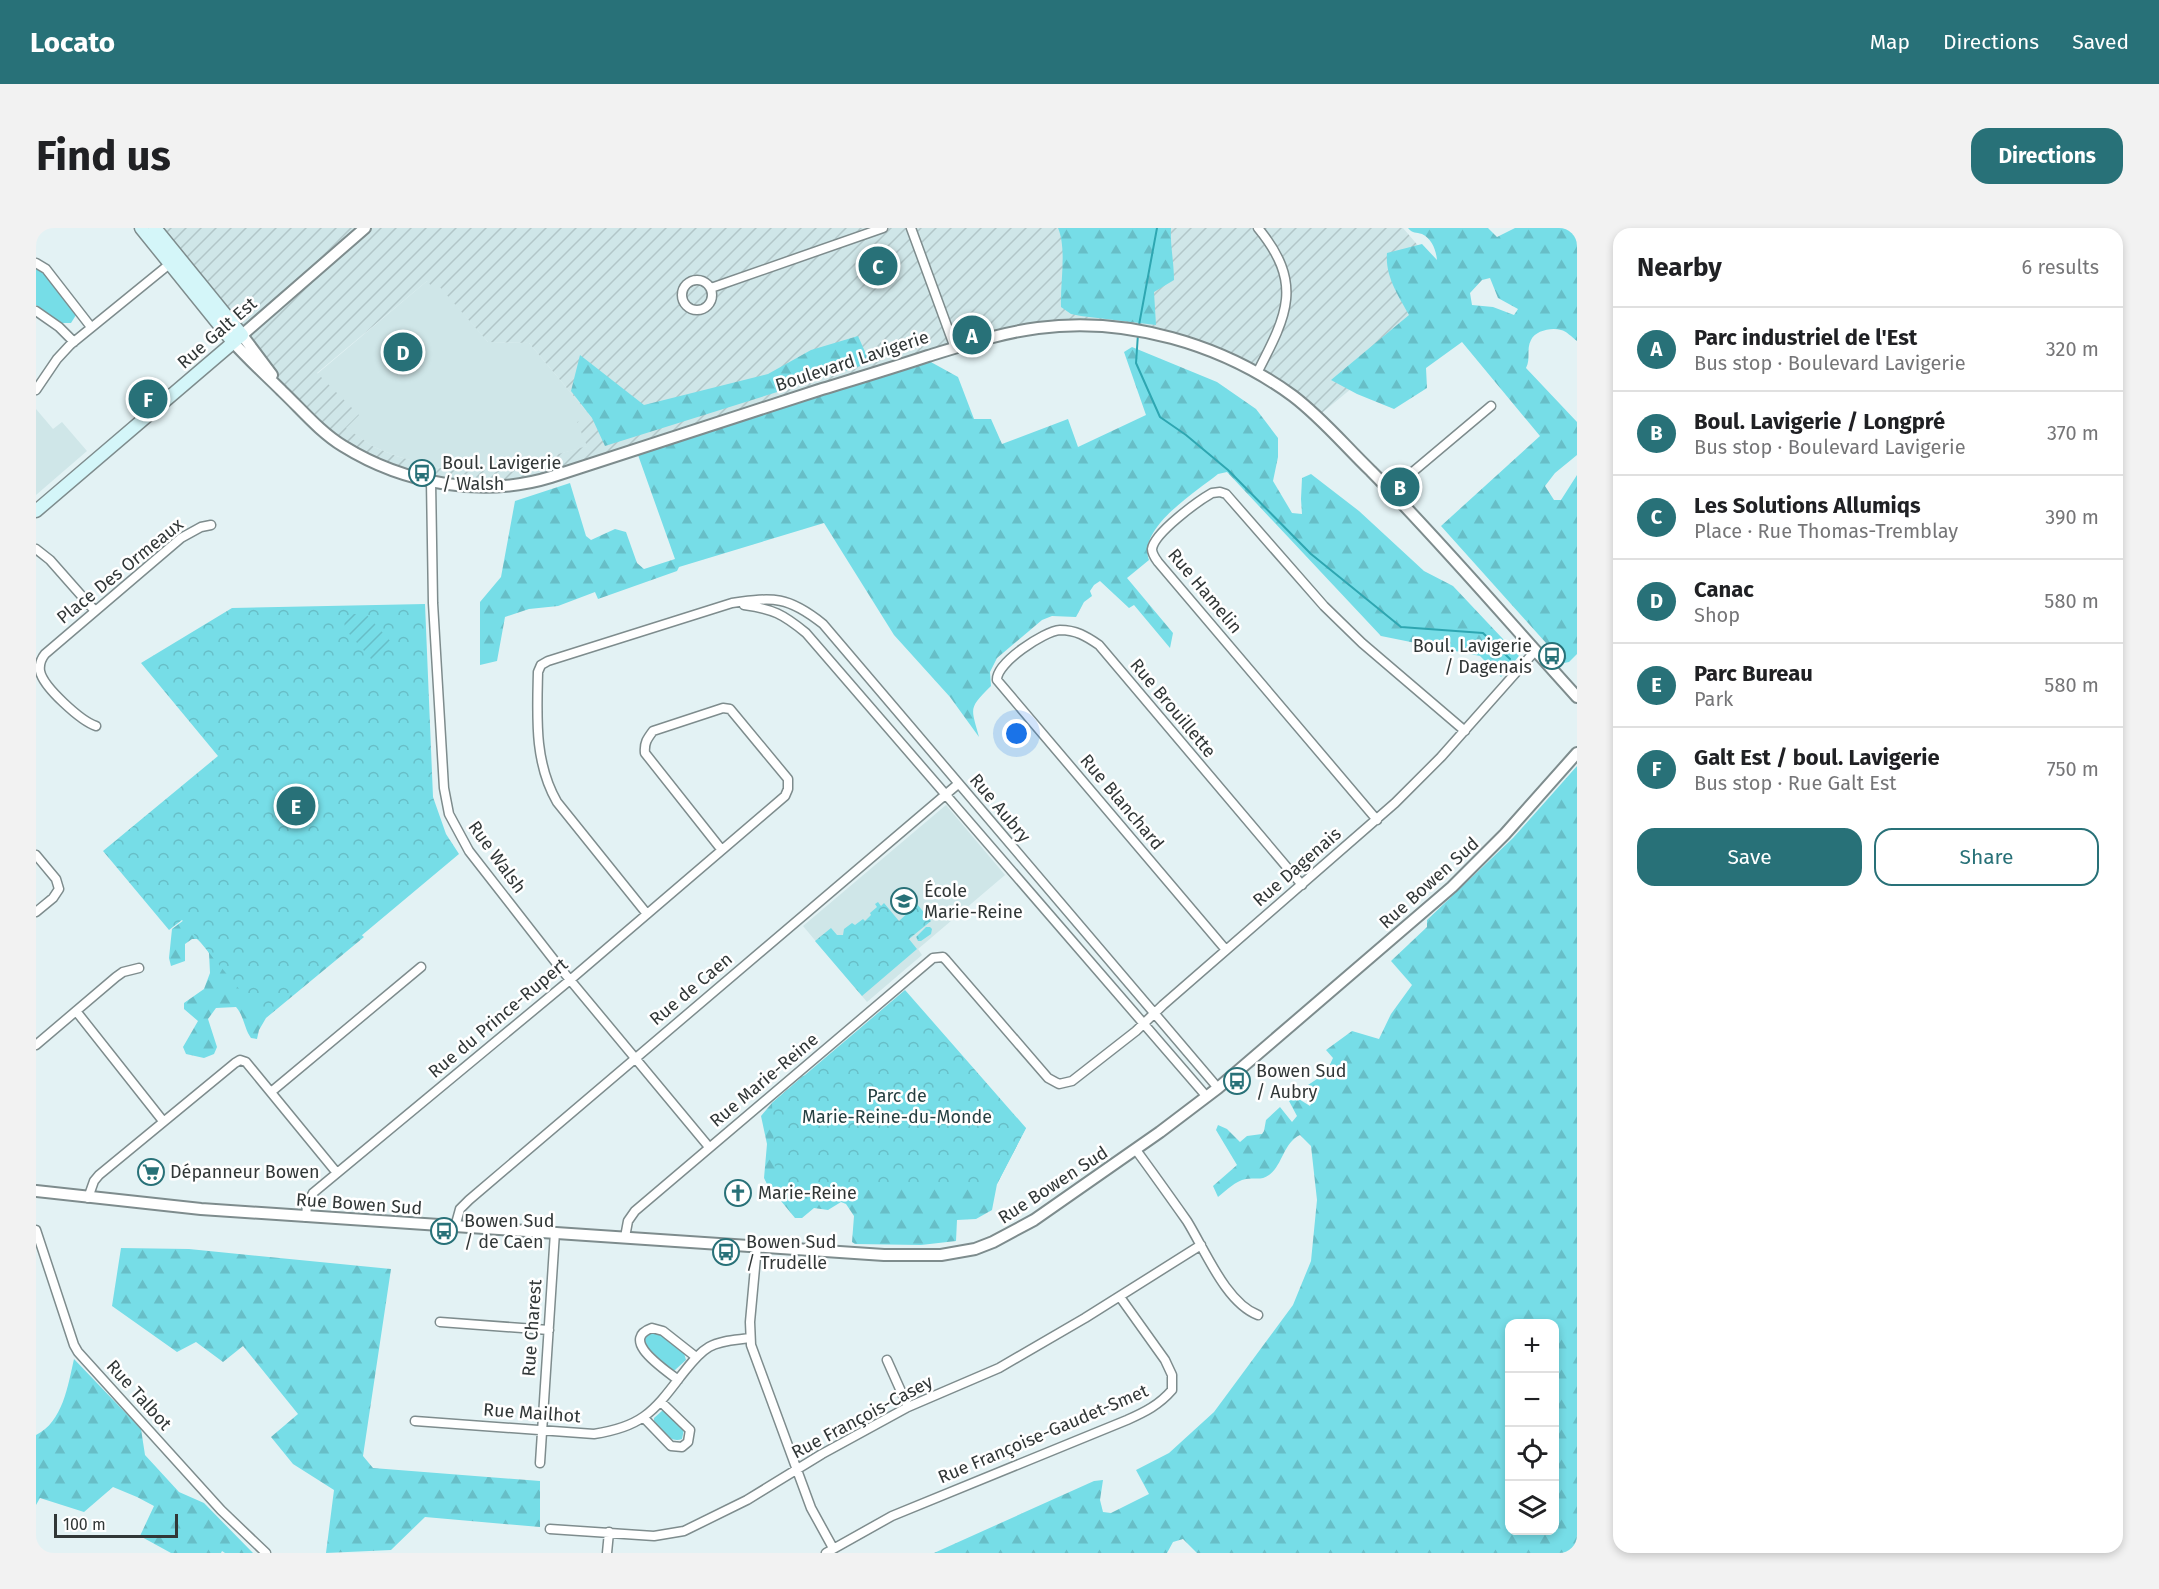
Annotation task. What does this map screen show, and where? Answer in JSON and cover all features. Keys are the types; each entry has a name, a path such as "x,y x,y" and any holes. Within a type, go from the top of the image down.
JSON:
{"main road":[{"name":"Boulevard Lavigerie","path":"141,228 174,260 238,339"},
{"name":"Boulevard Lavigerie","path":"155,228 174,260"},
{"name":"Rue Galt Est","path":"36,511 238,339"}],"street":[{"name":"Rue Galt Est","path":"238,339 365,228"},
{"path":"711,288 883,228"},
{"path":"911,228 955,348"},
{"path":"1257,373 1282,323 1287,298 1281,262 1258,228"},
{"path":"36,390 57,359 74,342 174,260"},
{"path":"36,263 46,269 91,327"},
{"path":"36,311 59,327 74,342"},
{"name":"Boulevard Lavigerie","path":"238,339 320,429 343,446 390,469 431,481 486,487 508,487 531,483 992,337 1041,328 1083,326 1120,328 1180,341 1257,373 1296,398 1311,411 1458,561 1577,697"},
{"path":"1390,491 1491,406"},
{"name":"Rue Walsh","path":"431,481 433,603 444,788 449,814 469,851 570,980 709,1147"},
{"name":"Rue Hamelin","path":"1377,820 1158,562 1153,555 1152,548 1160,534 1212,493 1220,492 1226,495 1324,606 1362,643 1465,731"},
{"name":"Place Des Ormeaux","path":"96,726 81,720 45,681 40,672 40,665 45,654 181,538 201,527 211,525"},
{"path":"36,549 50,561 95,611"},
{"name":"Rue Aubry","path":"647,914 557,802 548,786 543,772 537,724 538,672 541,665 732,603 761,599 790,602 804,609 823,624 1218,1088"},
{"name":"Rue Aubry","path":"732,603 768,608 788,618 806,633 1207,1097"},
{"name":"Rue Brouillette","path":"997,675 1002,667 1035,639 1050,632 1061,630 1080,632 1099,645 1302,885"},
{"name":"Rue Dagenais","path":"1059,1084 1072,1081 1145,1023 1377,820 1419,781 1536,650"},
{"name":"Rue Blanchard","path":"997,675 997,680 1226,950"},
{"name":"Rue du Prince-Rupert","path":"306,1217 309,1198 337,1173 570,980 785,796 788,779 730,709 723,708 653,731 644,745 645,753 721,849"},
{"name":"Rue Bowen Sud","path":"36,1191 88,1198 306,1217 919,1257 975,1249 1027,1224 1136,1150 1218,1088 1452,887 1505,834 1577,753"},
{"name":"Rue de Caen","path":"455,1227 460,1209 469,1200 958,784"},
{"path":"36,855 56,879 59,888 53,898 36,912"},
{"name":"Rue Marie-Reine","path":"625,1238 628,1221 635,1211 922,966 938,957 946,960 1048,1078 1059,1084"},
{"path":"271,1092 421,967"},
{"path":"36,1045 116,977 123,972 139,968"},
{"path":"76,1011 163,1121"},
{"path":"88,1198 91,1187 99,1175 240,1060 246,1062 337,1173"},
{"path":"1136,1150 1235,1299 1244,1308 1258,1316"},
{"name":"Rue Talbot","path":"36,1230 74,1346 78,1352 220,1510 266,1553"},
{"name":"Rue Charest","path":"540,1463 555,1232"},
{"name":"Rue François-Casey","path":"550,1529 654,1536 684,1531 747,1500 908,1407 999,1368 1120,1297 1201,1245"},
{"path":"757,1246 750,1338 753,1353 829,1551"},
{"name":"Rue Françoise-Gaudet-Smet","path":"829,1551 884,1520 1138,1415 1163,1400 1172,1390 1172,1375 1165,1360 1120,1297"},
{"path":"440,1322 549,1330"},
{"path":"678,1380 643,1350 640,1344 642,1334 652,1328 660,1329 696,1358"},
{"name":"Rue Mailhot","path":"416,1421 594,1434 620,1429 644,1418 661,1402 696,1358 716,1344 750,1338"},
{"path":"887,1360 908,1407"},
{"path":"644,1418 671,1446 682,1447 688,1443 690,1431 661,1402"},
{"path":"608,1553 609,1532"}],"shaded area":[{"path":"146,228 1403,228 1462,297 1317,417 1296,398 1224,358 1120,328 1013,332 551,477 463,486 362,457 298,408","holes":["427,281 433,288 438,285 488,342 529,343 592,418 577,422 587,446 501,470 457,471 396,456 374,447 346,428 359,415 317,373"]},
{"path":"427,281 438,284 488,342 529,343 592,418 588,446 501,470 457,471 396,456 374,447 345,428 358,415 317,374"},
{"path":"36,409 53,429 62,422 87,451 36,495"},
{"name":"École Marie-Reine","path":"946,805 1005,875 918,949 922,955 867,1002 803,926"}],"green space":[{"path":"1058,228 1171,228 1174,280 1154,292 1156,325 1081,316 1071,314 1061,307 1063,256"},
{"path":"1408,228 1488,228 1497,237 1515,228 1577,228 1577,341 1561,330 1540,332 1533,337 1530,343 1526,368 1577,422 1577,455 1555,473 1545,486 1554,500 1561,500 1577,475 1577,654 1569,662 1564,663 1441,526 1540,436 1462,342 1426,368 1427,388 1394,409 1357,394 1331,380 1409,315 1390,277 1387,253 1422,244 1437,260 1431,242 1422,234","holes":["1490,278 1498,298 1518,309 1514,315 1493,307 1472,305 1470,293 1482,280"]},
{"path":"36,269 53,281 75,310 76,315 71,323 61,323 36,305"},
{"path":"858,336 870,363 605,446 592,418 571,391 580,355 644,405 768,374 811,350"},
{"path":"1132,347 1217,382 1256,409 1278,438 1278,457 1273,481 1292,513 1302,514 1302,478 1311,474 1359,511 1424,571 1453,586 1519,656 1501,677 1480,656 1381,636 1227,472 1218,474 1183,501 1160,523 1148,548 1149,560 1127,578 1173,633 1170,648 1134,605 1129,608 1100,581 1090,591 1092,596 1084,602 1076,617 1052,616 1042,620 997,658 990,672 991,686 978,699 973,709 979,737 950,697 894,635 824,523 679,567 677,571 598,599 595,592 558,606 529,609 505,617 497,661 480,665 480,602 501,577 515,501 570,483 586,536 591,540 615,529 626,532 637,563 644,569 675,559 638,455 929,361 958,377 974,419 991,419 1002,444 1068,419 1078,447 1146,415 1124,352"},
{"path":"425,604 433,797 446,834 459,854 263,1018 182,920 169,930 103,851 218,756 141,663 232,608"},
{"path":"351,614 366,614 392,643 372,660 345,629 344,620"},
{"path":"1577,766 1577,1553 1197,1553 1183,1539 1173,1542 1167,1553 934,1553 1094,1481 1103,1480 1100,1500 1103,1512 1111,1513 1149,1494 1136,1470 1169,1453 1214,1412 1293,1305 1311,1261 1317,1200 1311,1146 1300,1135 1290,1143 1274,1171 1269,1175 1263,1178 1242,1180 1218,1197 1213,1186 1237,1165 1216,1130 1218,1125 1227,1129 1240,1142 1247,1136 1262,1134 1266,1120 1280,1107 1292,1122 1297,1116 1289,1101 1294,1096 1310,1106 1312,1101 1308,1085 1326,1073 1333,1058 1326,1050 1352,1031 1379,1039 1391,1014 1412,985 1391,961 1427,927 1427,920 1513,838"},
{"path":"912,898 931,921 909,939 917,949 862,996 815,941 831,928 837,935 843,935 844,929 852,923 855,925 863,919 865,921 877,907 875,904 878,902 881,906 884,903 899,921 911,910 906,904"},
{"path":"330,907 364,937 266,1018 257,1039 251,1038 236,1007 216,1008 208,1019 217,1047 214,1054 204,1058 186,1054 183,1047 198,1021 184,1009 184,1003 204,989 210,973 209,953 197,939 192,939 185,944 185,961 171,966 169,958 172,929 184,920"},
{"path":"926,927 932,929 931,934 918,941 916,937"},
{"name":"Parc de Marie-Reine-du-Monde","path":"905,990 1026,1128 997,1184 776,1194 772,1103"},
{"name":"Parc de Marie-Reine-du-Monde","path":"809,1075 1026,1128 997,1184 992,1210 976,1219 957,1220 956,1241 921,1245 855,1244 852,1242 854,1216 846,1204 841,1202 828,1210 814,1208 802,1218 795,1218 764,1178 767,1144 761,1116 772,1103 803,1076"},
{"path":"121,1248 189,1249 391,1269 363,1456 373,1468 540,1481 540,1527 425,1517 391,1550 326,1553 334,1490 293,1464 271,1437 298,1414 243,1346 223,1362 196,1342 177,1352 112,1306"},
{"path":"656,1332 684,1353 686,1360 675,1370 672,1370 650,1351 644,1341 648,1335"},
{"path":"74,1359 141,1429 145,1455 179,1492 204,1503 253,1553 225,1553 222,1551 221,1553 171,1553 140,1536 154,1506 113,1487 84,1512 40,1498 36,1505 36,1435 52,1421 63,1402"},
{"path":"663,1410 684,1429 682,1439 670,1438 654,1421 654,1418"}],"waterway":[{"path":"1139,325 1157,228"},
{"path":"1138,334 1136,363 1160,417 1228,470 1311,554 1401,627 1483,633 1510,659"}],"place":[{"name":"Les Solutions Allumiqs","path":"878,266"},
{"name":"Parc industriel de l'Est","path":"972,335"},
{"name":"Canac","path":"403,352"},
{"name":"Galt Est / boul. Lavigerie","path":"148,399"},
{"name":"Boul. Lavigerie / Walsh","path":"422,473"},
{"name":"Boul. Lavigerie / Longpré","path":"1400,487"},
{"name":"Boul. Lavigerie / Dagenais","path":"1552,656"},
{"name":"Parc Bureau","path":"296,806"},
{"name":"École Marie-Reine","path":"904,901"},
{"name":"Bowen Sud / Aubry","path":"1237,1081"},
{"name":"Dépanneur Bowen","path":"151,1172"},
{"name":"Marie-Reine","path":"738,1193"},
{"name":"Bowen Sud / de Caen","path":"444,1231"},
{"name":"Bowen Sud / Trudelle","path":"726,1252"}]}
